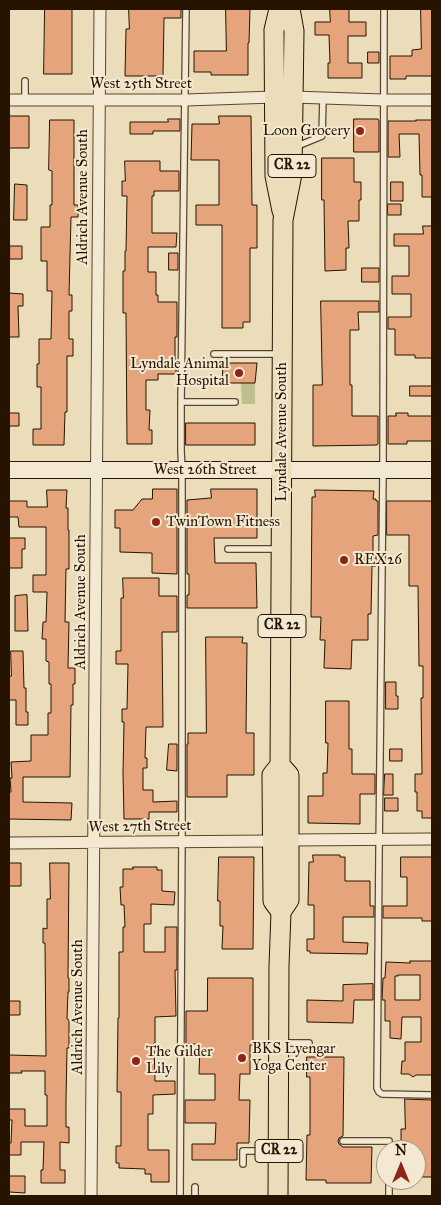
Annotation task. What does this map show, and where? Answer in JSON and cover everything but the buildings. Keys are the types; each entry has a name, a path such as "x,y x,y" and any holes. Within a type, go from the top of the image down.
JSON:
{"main road":[{"name":"Lyndale Avenue South","path":"279,9 274,30 275,176 283,220"},
{"name":"Lyndale Avenue South","path":"278,1196 281,912 272,901 281,840 272,776 280,765 283,220 292,174 294,31 290,9"}],"street":[{"name":"Aldrich Avenue South","path":"91,1196 100,9"},
{"name":"West 25th Street","path":"9,100 186,100 274,97"},
{"path":"293,97 432,100"},
{"name":"West 26th Street","path":"9,470 432,470"},
{"name":"West 27th Street","path":"9,843 432,839"}],"lane":[{"path":"180,1196 182,841 181,402 186,9"},
{"path":"384,9 383,470 377,1088 382,1094 432,1094"},
{"path":"25,81 25,100"},
{"path":"292,148 322,136 323,98"},
{"path":"214,354 282,354"},
{"path":"181,402 234,402"},
{"path":"228,549 282,549"},
{"path":"279,1043 309,1043"},
{"path":"343,1141 376,1141"},
{"path":"243,1164 243,1151 279,1151"},
{"path":"195,1187 195,1196"}],"green space":[{"path":"241,383 255,383 255,404 242,404"}],"place":[{"name":"Loon Grocery","path":"360,131"},
{"name":"Lyndale Animal Hospital","path":"239,373"},
{"name":"TwinTown Fitness","path":"156,522"},
{"name":"REX26","path":"344,560"},
{"name":"BKS Lyengar Yoga Center","path":"242,1058"},
{"name":"The Gilder Lily","path":"136,1061"}]}
